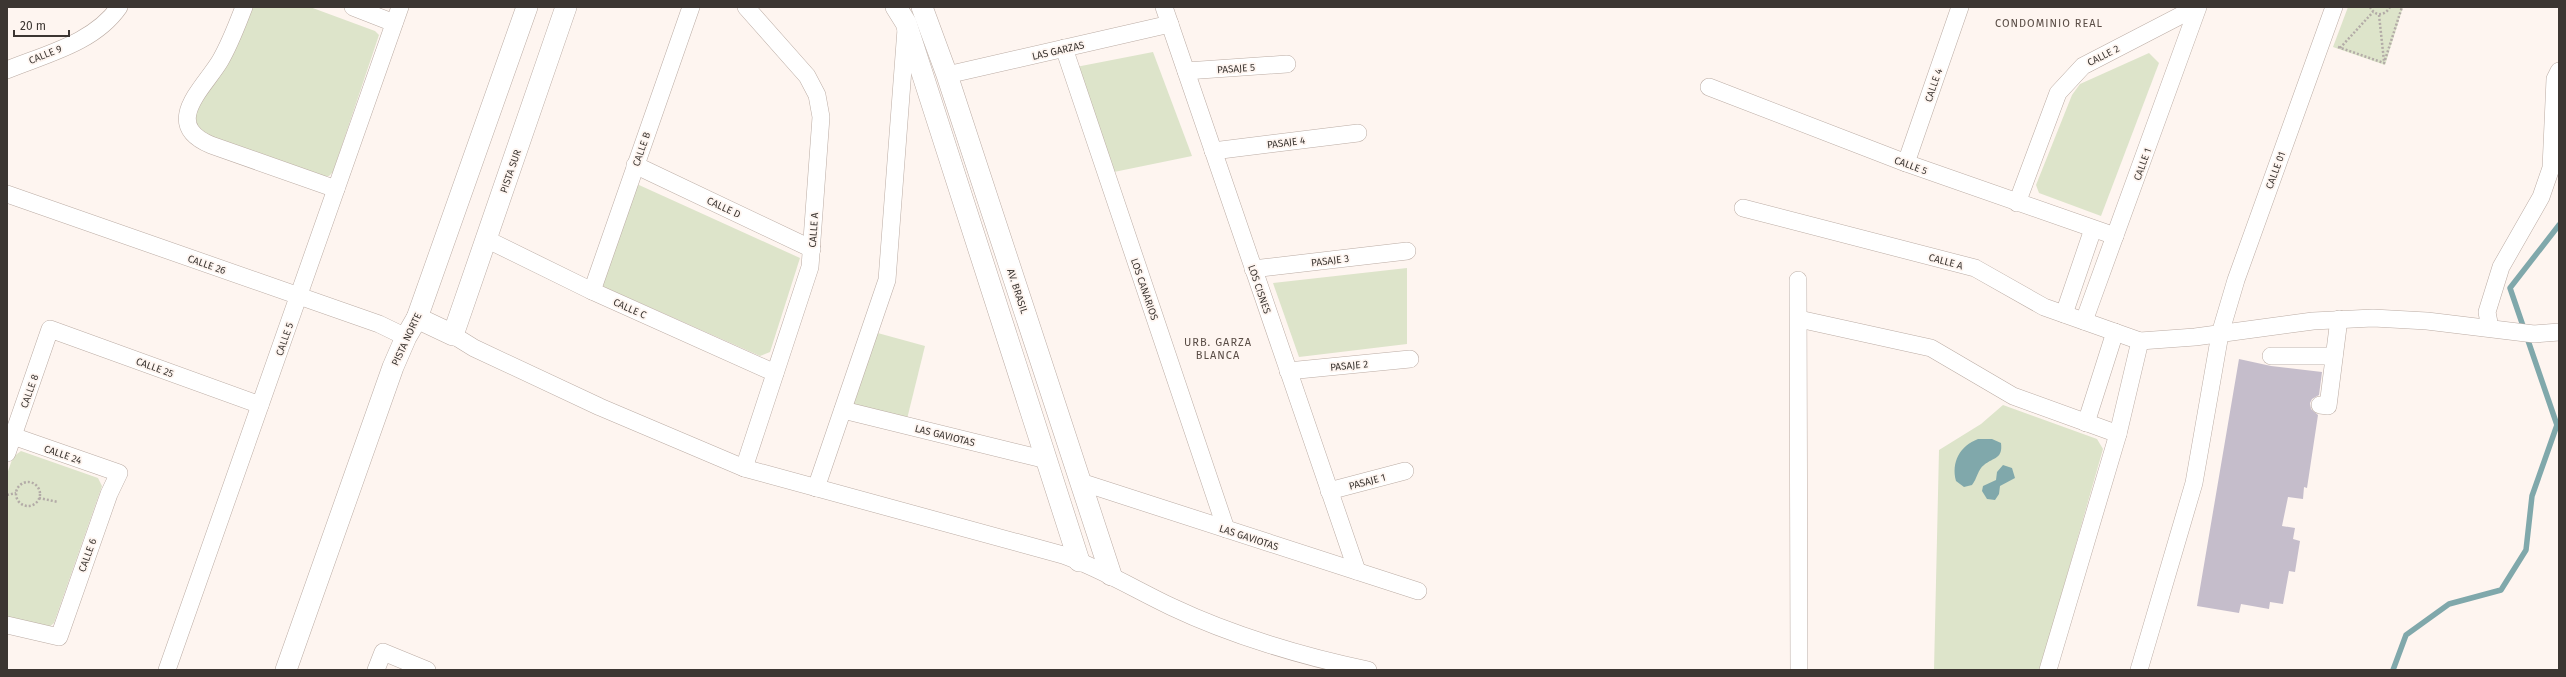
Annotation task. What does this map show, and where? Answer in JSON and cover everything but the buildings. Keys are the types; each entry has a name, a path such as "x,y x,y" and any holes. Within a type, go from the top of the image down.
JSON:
{"street":[{"name":"CALLE 9","path":"7,70 80,41 96,31 119,7"},
{"path":"244,7 229,44 189,106 187,118 190,130 199,140 211,145 336,189"},
{"path":"353,7 397,15"},
{"name":"PISTA NORTE","path":"286,670 393,367 406,337 417,318 527,7"},
{"name":"PISTA SUR","path":"453,335 566,7"},
{"name":"CALLE B","path":"592,291 691,7"},
{"name":"CALLE A","path":"744,468 810,267 821,117 817,95 807,76 746,7"},
{"name":"AV. BRASIL","path":"922,7 947,75 1112,575"},
{"name":"LOS CISNES","path":"1164,7 1357,571"},
{"name":"CALLE 4","path":"1906,163 1960,7"},
{"name":"CALLE 2","path":"2017,203 2058,94 2083,66 2198,7"},
{"name":"CALLE 1","path":"2084,321 2198,7"},
{"name":"CALLE 01","path":"2139,670 2194,483 2220,334 2236,280 2334,7"},
{"name":"CALLE 5","path":"167,670 397,15"},
{"path":"816,488 887,280 901,15"},
{"path":"901,15 1080,561"},
{"name":"LAS GARZAS","path":"947,75 1170,24"},
{"name":"LOS CANARIOS","path":"1064,48 1226,529"},
{"name":"PASAJE 5","path":"1186,71 1287,64"},
{"path":"2498,329 2487,312 2491,293 2501,267 2542,197 2551,168 2555,79 2559,70"},
{"name":"CALLE 5","path":"1709,87 1906,163 2115,236"},
{"name":"PASAJE 4","path":"1213,151 1358,133"},
{"name":"CALLE D","path":"635,165 812,249"},
{"name":"CALLE 26","path":"7,194 379,324 406,337"},
{"name":"CALLE A","path":"1743,208 1975,268 2044,307 2140,341"},
{"path":"2064,314 2093,229"},
{"name":"CALLE C","path":"486,240 592,291 774,373"},
{"name":"PASAJE 3","path":"1253,269 1407,251"},
{"path":"1798,280 1799,670"},
{"path":"417,318 453,335 474,348 600,407 744,468 972,529 1080,561 1112,575 1173,607 1236,633 1368,670"},
{"path":"1798,319 1931,348 2013,396 2118,434"},
{"path":"2320,405 2328,406 2339,319"},
{"path":"2048,670 2118,434 2140,341 2220,334 2266,326 2339,319 2419,321 2534,334 2559,332"},
{"name":"CALLE 25","path":"50,329 260,405"},
{"name":"CALLE 8","path":"7,453 10,435 50,329"},
{"path":"2086,423 2115,332"},
{"path":"2271,356 2334,356"},
{"name":"PASAJE 2","path":"1288,371 1410,359"},
{"name":"LAS GAVIOTAS","path":"843,410 1047,460"},
{"name":"CALLE 24","path":"10,435 119,474"},
{"name":"PASAJE 1","path":"1329,491 1405,471"},
{"name":"CALLE 6","path":"7,625 59,637 109,494 119,474"},
{"name":"LAS GAVIOTAS","path":"1081,482 1418,591"},
{"path":"376,670 383,652 427,670"}],"path":[{"path":"2370,7 2373,12 2380,15 2386,12 2390,7"},
{"path":"2384,63 2402,7"},
{"path":"2340,48 2373,12"},
{"path":"2380,15 2384,63"},
{"path":"2334,46 2384,63"},
{"path":"28,482 37,487 39,498 36,502 27,506 19,501 16,493 18,487 28,482"},
{"path":"7,495 16,493"},
{"path":"39,498 58,502"}],"green space":[{"path":"252,7 310,7 375,31 379,35 333,172 329,176 321,176 204,135 194,121 195,111"},
{"path":"2348,7 2403,7 2385,65 2333,47"},
{"path":"1153,52 1192,156 1114,172 1076,67"},
{"path":"2149,53 2159,63 2101,216 2039,193 2036,185 2072,95 2080,84"},
{"path":"639,185 800,258 770,352 760,356 604,287 602,284 635,186"},
{"path":"1407,268 1407,344 1299,357 1273,283"},
{"path":"874,332 925,346 907,419 851,407"},
{"path":"2003,405 2097,439 2103,449 2040,670 1934,670 1939,450 1981,424"},
{"path":"21,451 98,478 102,486 54,623 48,628 7,621 7,474 13,457"}],"water":[{"path":"1978,439 1992,439 2001,443 2001,452 1997,457 1982,467 1972,485 1964,487 1956,481 1956,461 1966,446"},
{"path":"2003,465 2012,468 2015,478 2000,486 1999,494 1995,500 1987,499 1982,491 1983,486 1996,480 1997,472"}],"waterway":[{"path":"2393,670 2406,635 2449,604 2501,590 2526,550 2532,496 2557,425 2510,288 2559,225"}],"district":[{"name":"CONDOMINIO REAL","path":"2049,23"},
{"name":"URB. GARZA BLANCA","path":"1218,348"}]}
